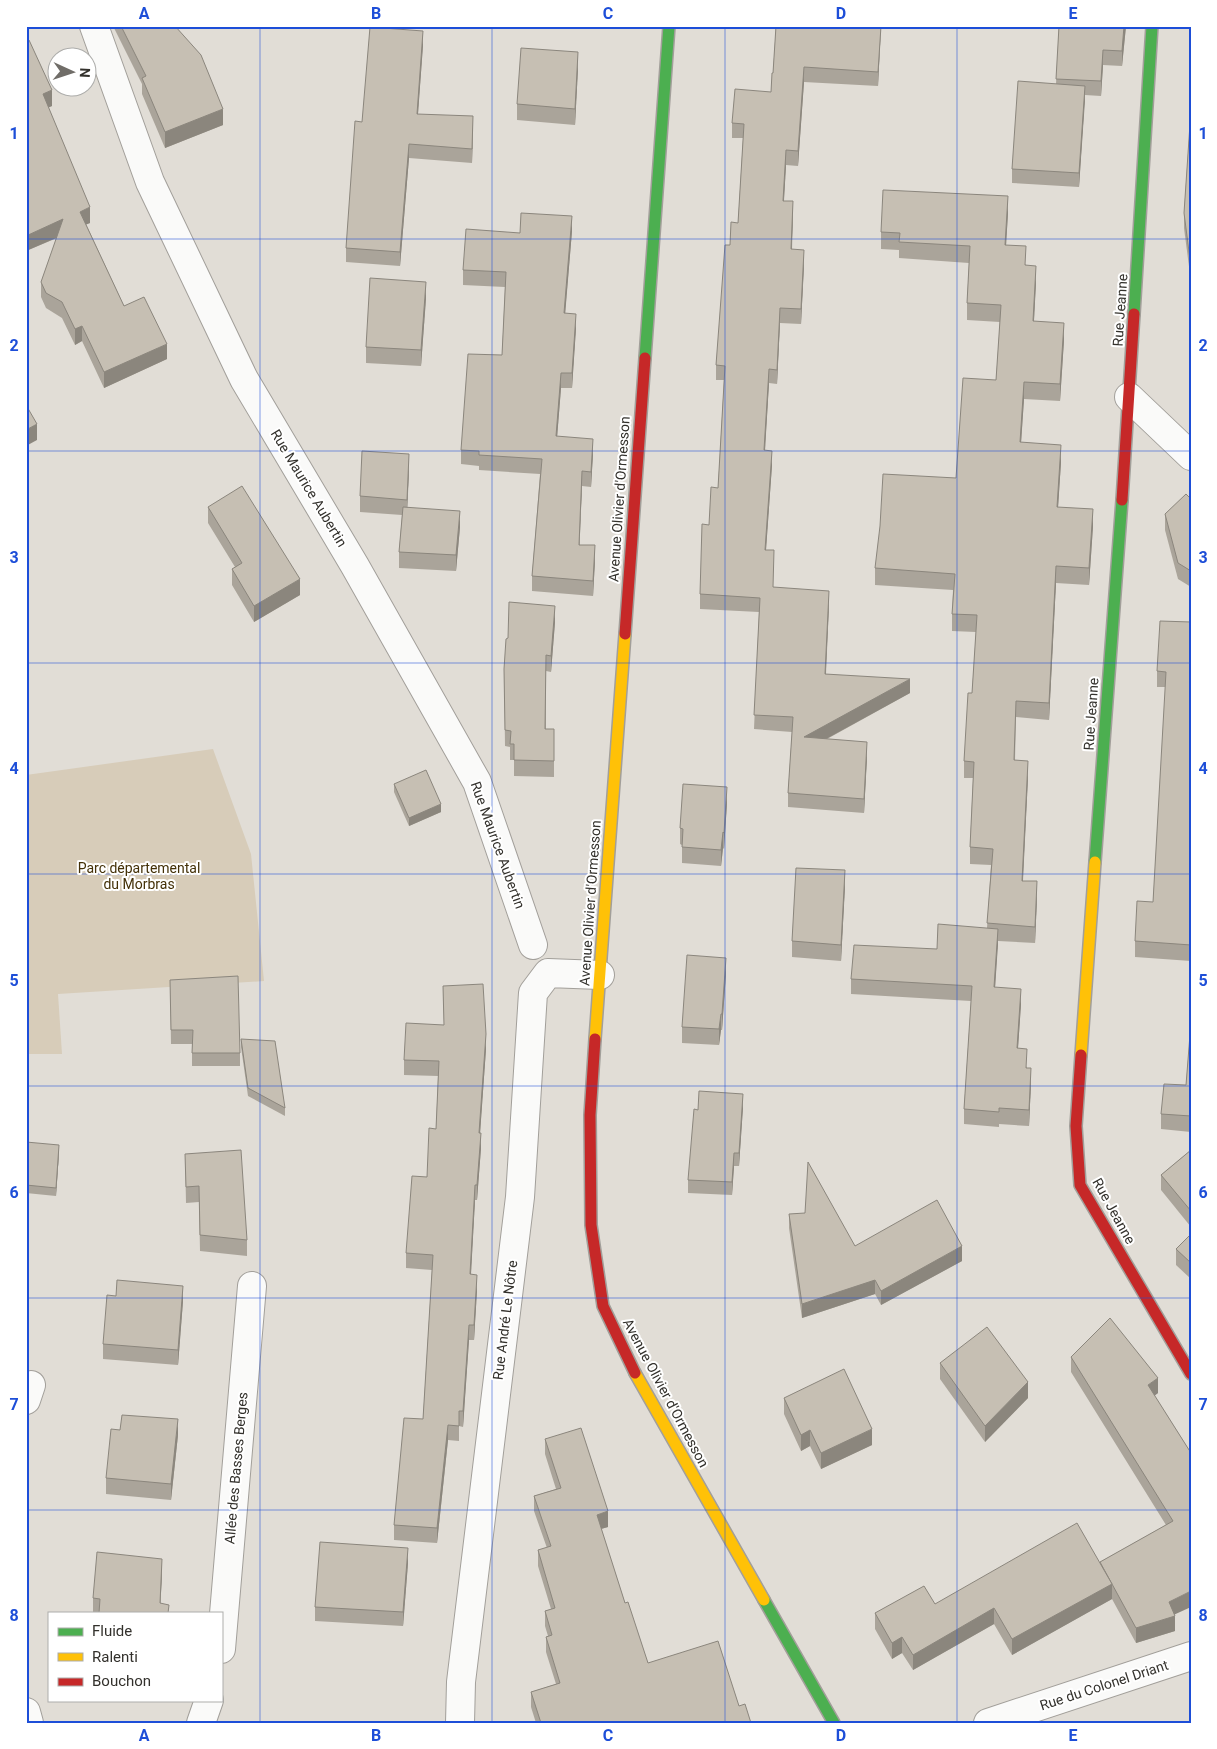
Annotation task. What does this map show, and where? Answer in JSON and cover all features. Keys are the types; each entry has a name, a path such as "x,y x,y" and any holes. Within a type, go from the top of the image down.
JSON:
{"main road":[{"name":"Avenue Olivier d'Ormesson","path":"669,26 590,1114 591,1225 603,1306 634,1372 834,1723"},
{"name":"Rue Jeanne","path":"1152,26 1129,397 1076,1126 1080,1185 1191,1374"}],"street":[{"name":"Rue Maurice Aubertin","path":"94,26 150,182 244,379 355,566 477,782 533,945"},
{"path":"1129,397 1191,456"},
{"name":"Rue André Le Nôtre","path":"460,1723 461,1682 520,1198 533,993 548,973 600,975"},
{"name":"Allée des Basses Berges","path":"222,1637 252,1286"},
{"name":"Rue du Colonel Driant","path":"988,1723 1191,1656"},
{"path":"201,1723 208,1702"},
{"path":"26,1712 29,1723"}],"green space":[{"name":"Parc départemental du Morbras","path":"213,749 251,854 264,981 58,994 62,1054 26,1054 26,775"}],"building":[{"path":"121,26 175,26 201,55 223,109 165,132 142,78 146,76"},
{"path":"776,26 881,26 878,72 804,67 798,151 786,150 783,201 793,201 791,249 804,250 801,309 780,308 777,370 769,369 764,450 772,451 765,550 774,550 773,587 829,591 825,674 910,679 804,737 867,742 864,799 788,793 793,717 754,715 760,598 700,594 702,524 709,525 711,487 718,488 725,366 716,365 725,245 730,245 731,222 738,223 744,124 732,123 735,89 771,92"},
{"path":"1059,26 1124,26 1122,51 1103,50 1101,81 1056,79"},
{"path":"370,27 423,31 417,114 473,116 472,149 409,144 400,252 346,248 355,121 362,122"},
{"path":"29,40 48,81 48,92 43,94 90,207 80,212 124,306 144,297 167,344 104,372 82,326 75,329 62,302 46,293 41,282 63,219 26,236 26,42"},
{"path":"521,48 578,52 575,109 517,104"},
{"path":"1018,81 1085,86 1079,173 1012,169"},
{"path":"1191,109 1191,267 1184,213"},
{"path":"883,190 1008,196 1005,245 1026,246 1025,265 1036,266 1033,321 1064,323 1060,384 1024,382 1020,442 1061,445 1057,507 1093,509 1089,568 1056,566 1049,703 1016,701 1014,760 1028,761 1022,881 1037,881 1035,927 987,923 993,849 970,847 974,762 964,761 968,693 972,693 977,615 952,614 955,574 875,568 883,474 956,478 963,378 996,380 1001,305 967,303 970,246 899,242 900,233 881,232"},
{"path":"521,213 572,216 564,313 576,314 572,373 561,373 556,436 593,439 591,472 582,471 579,545 595,545 593,581 532,576 542,459 479,455 479,451 461,450 468,354 502,355 506,272 463,270 466,229 520,233"},
{"path":"370,278 426,282 421,350 366,347"},
{"path":"26,405 37,424 26,430"},
{"path":"362,451 409,454 407,500 360,496"},
{"path":"242,486 300,579 254,606 232,569 242,563 208,507"},
{"path":"1186,494 1191,499 1191,571 1178,563 1165,514"},
{"path":"403,507 460,511 456,555 399,552"},
{"path":"509,602 555,606 551,656 546,655 545,729 554,729 554,761 514,760 514,744 510,744 511,731 505,730 504,669 506,639 508,638"},
{"path":"1160,621 1191,622 1191,945 1135,941 1137,901 1153,902 1166,672 1157,671"},
{"path":"426,770 441,804 409,818 394,784"},
{"path":"683,784 727,787 721,850 682,847 683,829 680,828"},
{"path":"796,868 845,870 841,945 792,941"},
{"path":"938,924 998,929 994,987 1021,989 1017,1048 1027,1049 1026,1068 1031,1068 1029,1110 999,1108 999,1112 964,1109 972,986 851,979 854,945 937,949"},
{"path":"687,955 726,958 722,1014 719,1029 682,1027"},
{"path":"238,976 240,1053 192,1053 193,1030 171,1030 170,980"},
{"path":"483,984 486,1034 479,1133 481,1133 477,1185 475,1185 470,1274 477,1275 474,1325 469,1325 463,1411 459,1411 459,1426 448,1425 437,1528 394,1525 404,1418 423,1419 433,1255 406,1253 412,1176 427,1177 429,1128 436,1129 439,1061 404,1060 406,1023 444,1025 443,986"},
{"path":"1191,1022 1191,1116 1161,1114 1164,1084 1186,1085"},
{"path":"241,1039 275,1041 285,1108 248,1088"},
{"path":"699,1091 743,1094 739,1153 734,1153 732,1182 688,1180 694,1109 698,1110"},
{"path":"26,1142 59,1145 56,1188 26,1185"},
{"path":"241,1150 247,1240 200,1235 199,1186 186,1187 185,1154"},
{"path":"1191,1150 1191,1211 1161,1175"},
{"path":"808,1162 855,1246 937,1200 962,1246 881,1291 875,1280 802,1304 789,1214 805,1213"},
{"path":"1191,1234 1191,1263 1176,1249"},
{"path":"117,1280 183,1286 178,1350 103,1344 107,1295 116,1296"},
{"path":"1110,1318 1158,1378 1148,1385 1191,1453 1191,1591 1169,1602 1175,1616 1136,1628 1100,1562 1173,1521 1071,1357"},
{"path":"987,1327 1028,1382 985,1426 940,1363"},
{"path":"844,1369 872,1429 821,1453 810,1430 801,1435 784,1398"},
{"path":"122,1415 178,1419 171,1484 106,1478 111,1429 120,1430"},
{"path":"581,1428 608,1511 597,1515 625,1603 628,1602 648,1663 718,1641 739,1706 745,1704 751,1723 541,1723 531,1692 560,1683 546,1637 552,1635 545,1611 555,1608 538,1550 551,1546 534,1496 561,1488 545,1439"},
{"path":"1077,1523 1112,1584 1012,1639 994,1608 913,1655 902,1637 892,1643 875,1613 924,1586 935,1604"},
{"path":"320,1542 408,1548 403,1612 315,1607"},
{"path":"97,1552 162,1559 160,1603 169,1605 168,1612 99,1612 100,1599 93,1598"}],"traffic: fast":[{"path":"645,358 669,26"},
{"path":"1134,314 1152,26"},
{"path":"1095,862 1122,500"},
{"path":"764,1600 834,1723"}],"traffic: slow":[{"path":"595,1039 625,634"},
{"path":"1081,1055 1095,862"},
{"path":"635,1373 764,1600"}],"traffic: jam":[{"path":"1122,500 1134,314"},
{"path":"625,634 645,358"},
{"path":"595,1039 590,1115 591,1225 603,1306 635,1373"},
{"path":"1081,1055 1076,1126 1080,1185 1191,1374"}]}
